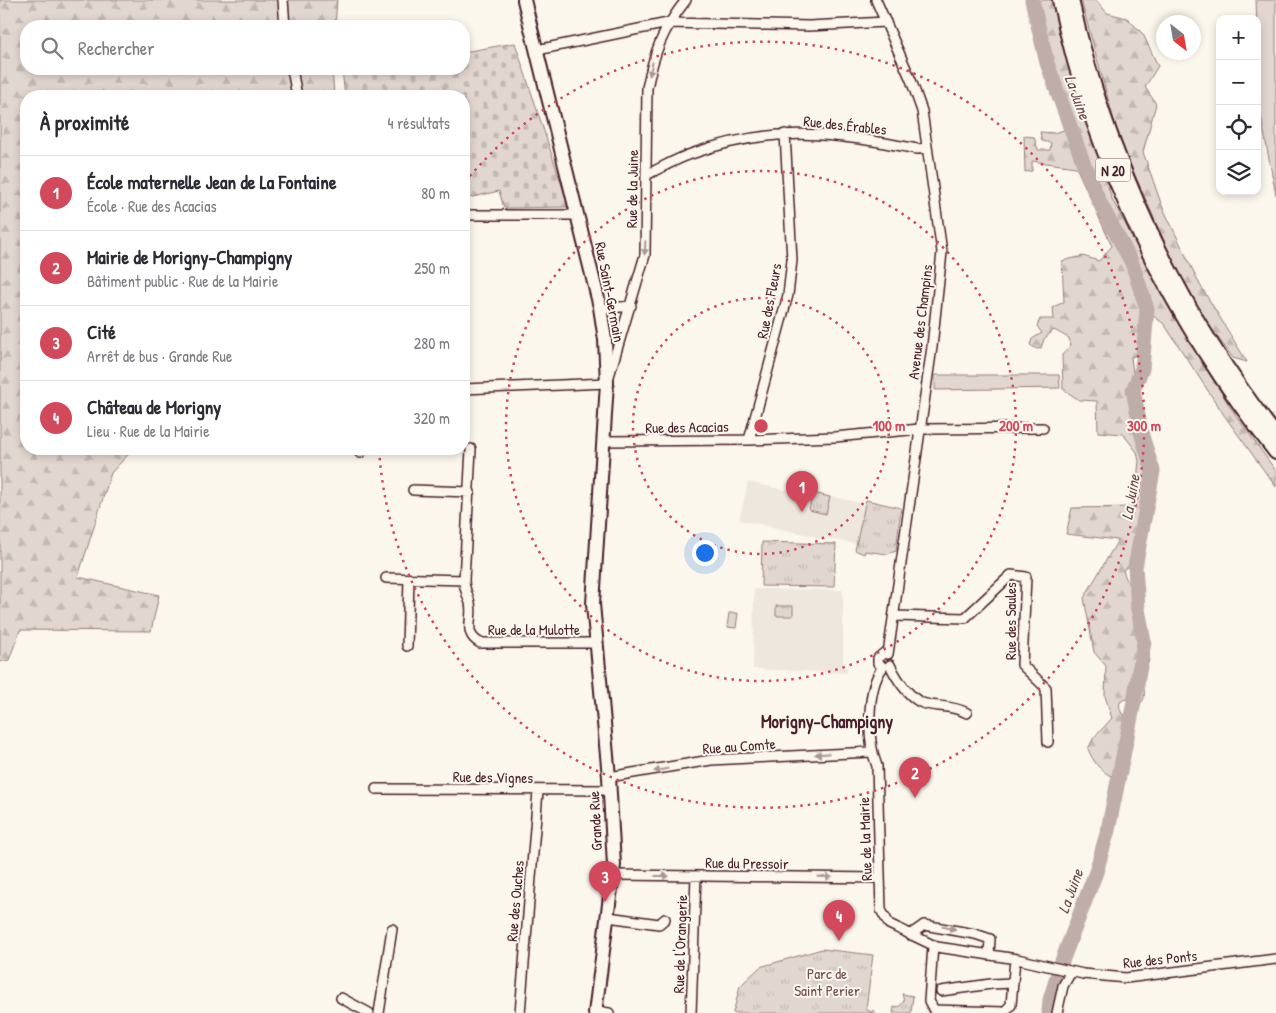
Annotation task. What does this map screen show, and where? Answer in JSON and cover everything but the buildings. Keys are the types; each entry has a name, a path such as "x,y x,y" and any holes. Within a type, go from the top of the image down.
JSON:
{"main road":[{"name":"Rue Saint-Germain","path":"524,0 578,215 600,309 605,340 607,383 604,441 592,583 601,687"},
{"name":"N 20","path":"1060,0 1084,92 1127,206 1154,262 1192,330 1246,414 1276,452"},
{"name":"N 20","path":"1071,0 1094,89 1124,173 1142,212 1200,325 1253,407 1276,436"},
{"name":"Grande Rue","path":"595,1012 614,875 610,777 601,687"}],"street":[{"path":"283,0 285,20"},
{"name":"Rue de la Juine","path":"607,383 645,255 647,88 652,63 668,23 686,0"},
{"name":"Avenue des Champins","path":"876,0 911,80 922,112 942,252 941,278 895,616 888,654 881,654 878,658 879,665 887,666"},
{"path":"537,50 668,23 809,26 886,22"},
{"path":"293,75 296,90"},
{"name":"Rue des Érables","path":"646,175 690,154 750,137 802,132 855,137 917,149 927,148"},
{"name":"Rue des Fleurs","path":"749,440 788,295 792,260 786,134"},
{"path":"470,215 578,215"},
{"path":"600,309 631,306"},
{"path":"470,389 607,383"},
{"name":"Rue des Acacias","path":"604,441 749,440 835,437 920,429 1043,428"},
{"name":"Rue de la Mulotte","path":"471,449 464,589 470,603 469,632 472,639 480,643 596,644"},
{"path":"413,490 470,492"},
{"name":"Rue des Saules","path":"895,616 965,618 1011,575 1026,576 1022,665 1046,688 1048,742"},
{"path":"386,578 464,580"},
{"path":"407,646 409,579"},
{"path":"871,752 873,684 887,666 900,683 921,702 956,707 967,713"},
{"name":"Rue au Comte","path":"610,777 711,760 871,752"},
{"name":"Rue de la Mairie","path":"871,752 877,766 881,910 888,924"},
{"name":"Rue des Vignes","path":"376,789 610,790"},
{"name":"Rue des Ouches","path":"520,1013 538,791"},
{"name":"Rue du Pressoir","path":"614,875 880,878"},
{"name":"Rue de l'Orangerie","path":"691,1013 696,876"},
{"path":"608,917 659,924 665,919"},
{"name":"Rue des Ponts","path":"888,924 933,946 1014,959 1069,972 1126,978 1276,959"},
{"path":"910,935 924,925 975,934 990,939 989,955"},
{"path":"379,1013 392,929"},
{"path":"933,946 929,1001 934,1010 1004,1012 1011,1005 1014,959"},
{"path":"1057,1013 1063,986 1069,972"},
{"path":"941,991 1013,983"},
{"path":"341,998 369,1013"},
{"path":"595,1012 609,1013"}],"shaded area":[{"path":"748,482 789,491 790,487 865,504 856,544 824,538 821,540 816,539 814,536 739,520"},
{"path":"754,589 843,590 843,663 847,668 847,673 753,669"}],"green space":[{"path":"0,0 337,0 335,20 20,20 20,75 332,75 334,90 20,90 20,455 128,455 111,473 78,577 159,595 151,631 20,630 9,660 0,662"},
{"path":"1028,0 1054,0 1076,89 1112,199 1167,303 1232,410 1276,471 1276,487 1226,418 1164,324 1151,314 1143,328 1140,354 1131,357 1134,382 1130,400 1137,433 1150,468 1144,511 1147,522 1141,565 1138,570 1126,567 1123,571 1145,624 1148,636 1149,659 1144,678 1144,694 1141,703 1138,705 1125,699 1120,702 1120,710 1129,728 1129,743 1121,764 1111,776 1097,765 1088,749 1093,739 1112,718 1105,696 1106,666 1094,652 1084,598 1118,540 1066,534 1072,508 1134,507 1139,461 1137,452 1123,434 1098,432 1097,401 1079,400 1063,389 1062,355 1071,345 1069,338 1054,330 1044,339 1041,348 1037,349 1030,345 1032,339 1042,333 1037,326 1040,319 1054,319 1053,307 1064,302 1062,261 1083,256 1099,261 1112,246 1076,167 1032,161 1032,171 1025,172 1024,136 1034,137 1038,150 1050,150 1051,143 1042,141 1040,132 1054,133 1064,130 1040,60"},
{"path":"1081,0 1096,0 1107,13 1127,18 1143,34 1158,66 1145,87 1156,104 1143,152 1162,206 1200,285 1247,362 1233,358 1199,312 1172,259 1119,139"},
{"path":"1256,0 1276,0 1276,195 1261,117 1261,15 1257,15"},
{"path":"515,43 569,207 504,208 499,191 470,198 470,90 344,90 343,75 470,75 470,51"},
{"path":"935,375 1059,375 1060,388 935,390"},
{"path":"813,493 830,497 826,514 809,510"},
{"path":"866,500 901,508 896,551 887,554 865,551 864,554 855,550"},
{"path":"762,542 836,544 834,587 761,586"},
{"path":"776,606 793,606 793,616 776,616"},
{"path":"729,613 738,613 736,628 727,627"},
{"name":"Parc de Saint Perier","path":"822,949 873,955 866,1009 871,1012 873,1010 876,1013 733,1013 740,986 760,967"},
{"name":"Parc de Saint Perier","path":"902,994 913,996 911,1013 893,1013 894,1007 900,1006 904,1001"}],"waterway":[{"name":"La Juine","path":"1032,0 1047,63 1086,170 1100,203 1132,263 1147,309 1142,369 1133,390 1142,436 1153,471 1135,567 1138,609 1144,642 1133,707 1108,830 1096,872 1062,961 1050,1000 1049,1013"}],"place":[{"name":"École maternelle Jean de La Fontaine","path":"802,512"},
{"name":"Mairie de Morigny-Champigny","path":"915,798"},
{"name":"Cité","path":"605,902"},
{"name":"Château de Morigny","path":"839,941"}],"district":[{"name":"Morigny-Champigny","path":"827,721"}]}
